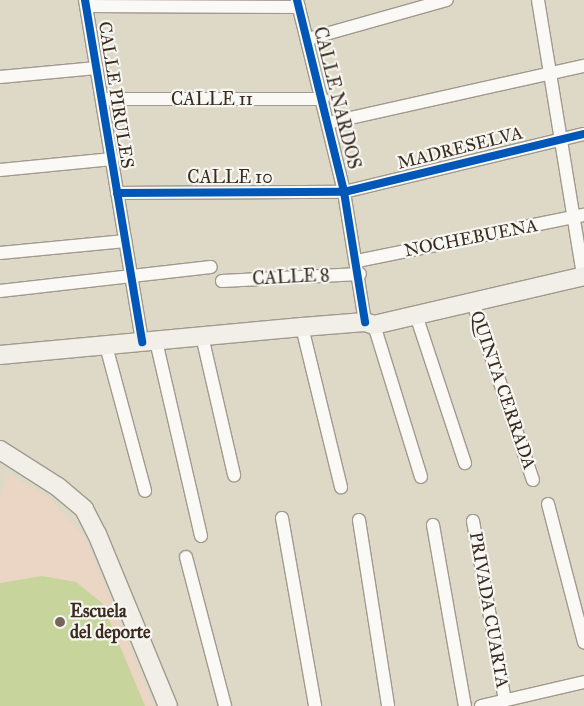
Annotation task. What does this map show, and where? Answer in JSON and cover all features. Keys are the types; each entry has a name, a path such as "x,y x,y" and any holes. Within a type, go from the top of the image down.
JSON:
{"main road":[{"path":"0,355 302,327 370,324 584,276"},
{"path":"0,450 58,487 84,510 97,534 168,706"}],"street":[{"path":"308,40 447,0"},
{"path":"539,0 561,139 579,216 584,276"},
{"path":"86,3 298,4"},
{"name":"CALLE PIRULES","path":"86,3 131,278 201,536"},
{"name":"CALLE NARDOS","path":"298,4 323,99 344,192 370,324 421,477"},
{"path":"328,124 584,66"},
{"path":"0,77 96,68"},
{"name":"CALLE 11","path":"102,99 323,99"},
{"name":"MADRESELVA","path":"344,192 584,134"},
{"path":"0,170 112,159"},
{"name":"CALLE 10","path":"117,193 344,192"},
{"name":"NOCHEBUENA","path":"359,268 579,216"},
{"path":"0,253 125,241"},
{"path":"0,291 131,278 212,266"},
{"name":"CALLE 8","path":"222,280 359,268"},
{"name":"QUINTA CERRADA","path":"472,300 533,480"},
{"path":"416,314 465,463"},
{"path":"302,327 341,487"},
{"path":"202,336 234,475"},
{"path":"106,346 146,492"},
{"path":"548,504 584,642"},
{"path":"282,518 315,706"},
{"path":"359,520 388,706"},
{"name":"PRIVADA CUARTA","path":"473,521 505,700"},
{"path":"433,525 465,706"},
{"path":"186,557 225,706"},
{"path":"481,706 584,682"},
{"path":"530,694 535,706"}],"shaded area":[{"name":"Escuela del deporte","path":"7,473 50,499 85,538 154,706 0,706 0,501"}],"green space":[{"name":"Escuela del deporte","path":"42,576 76,582 102,603 145,706 0,706 0,583"}],"cycle path":[{"path":"85,0 142,342"},
{"path":"297,0 344,192 365,322"},
{"path":"117,193 344,192 584,134"}],"place":[{"name":"Escuela del deporte","path":"60,622"}]}
